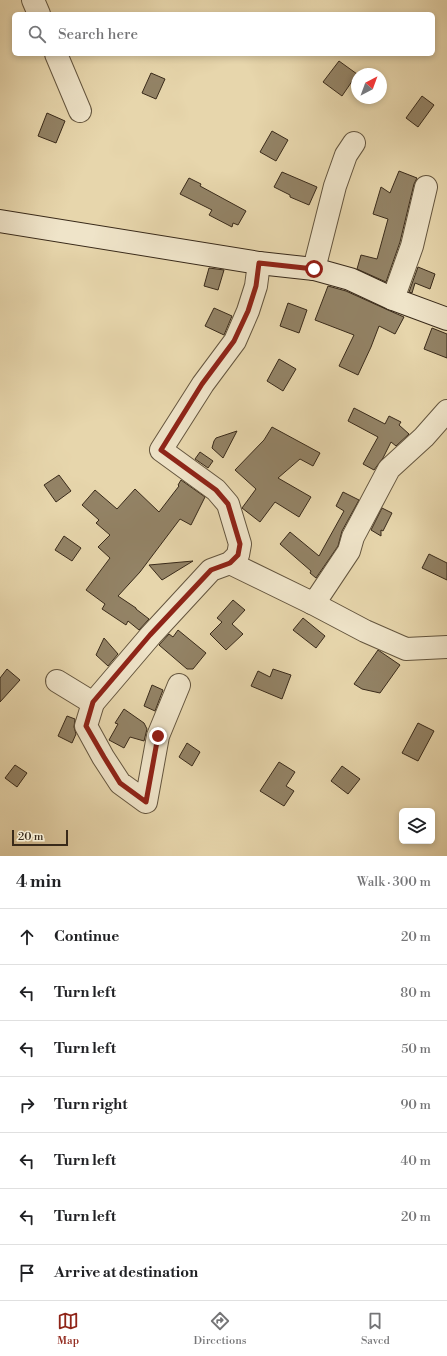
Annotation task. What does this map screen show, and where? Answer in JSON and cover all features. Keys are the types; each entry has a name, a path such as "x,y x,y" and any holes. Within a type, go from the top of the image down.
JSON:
{"street":[{"path":"34,0 38,12"},
{"path":"57,56 80,111"},
{"path":"314,269 335,186 346,155 354,144"},
{"path":"393,299 412,246 426,187"},
{"path":"0,221 259,263 314,269 350,279 393,299 447,319"},
{"path":"179,685 158,736 146,802 120,783 86,726 93,702 150,635 211,570 230,563 238,555 240,544 228,504 216,490 161,450 202,384 234,341 248,311 256,286 259,263"},
{"path":"312,603 319,596 349,551 353,537 389,469 424,437 447,411"},
{"path":"230,563 366,631 406,649 447,647"},
{"path":"57,681 93,702"}],"building":[{"path":"339,61 351,70 351,83 342,96 323,82"},
{"path":"151,73 165,79 156,99 142,93"},
{"path":"422,96 434,105 418,127 406,118"},
{"path":"47,113 65,121 56,143 38,136"},
{"path":"272,131 288,140 276,161 260,152"},
{"path":"399,171 417,178 414,184 400,242 386,282 357,269 361,255 377,259 388,219 373,214 381,187 390,193"},
{"path":"282,172 317,187 309,205 290,197 290,195 274,187"},
{"path":"189,178 201,184 200,186 246,211 238,225 233,223 232,227 209,215 212,210 180,194"},
{"path":"418,267 435,274 430,289 415,283 412,293 409,292"},
{"path":"209,268 224,270 218,290 204,286"},
{"path":"328,286 346,291 404,317 395,334 379,326 358,375 339,366 354,335 315,320"},
{"path":"288,303 307,310 299,333 280,326"},
{"path":"214,308 232,316 224,335 205,326"},
{"path":"432,328 447,334 447,358 424,349"},
{"path":"279,359 296,369 283,391 267,381"},
{"path":"354,408 385,424 389,416 401,422 399,425 409,434 396,446 391,442 383,458 374,470 363,464 378,437 348,421"},
{"path":"272,427 320,453 313,466 300,459 278,478 311,497 299,517 275,502 260,522 242,508 256,489 235,470 264,440"},
{"path":"237,431 223,458 212,448 214,441 216,438"},
{"path":"200,452 213,461 208,468 195,459"},
{"path":"59,475 71,491 56,502 44,485"},
{"path":"181,480 205,497 191,525 180,519 140,572 118,596 149,619 139,630 128,621 126,625 102,609 105,604 86,590 110,558 98,547 110,535 96,523 99,520 82,505 95,490 117,509 135,489 159,512 179,486 178,485"},
{"path":"343,492 359,500 342,531 338,546 316,578 310,573 311,571 280,544 290,532 319,556 344,511 336,506"},
{"path":"382,508 392,513 383,531 381,530 381,536 371,530"},
{"path":"64,536 81,548 72,561 55,550"},
{"path":"429,554 447,563 447,580 422,568"},
{"path":"193,561 162,580 149,565"},
{"path":"233,600 245,610 232,624 243,634 226,650 210,634 222,622 217,618"},
{"path":"303,618 325,636 316,648 293,630"},
{"path":"178,630 206,653 193,669 187,669 159,645 169,634 173,637"},
{"path":"104,638 118,654 108,666 96,655"},
{"path":"378,650 400,665 380,693 362,689 354,684"},
{"path":"7,669 20,680 0,702 0,678"},
{"path":"273,669 291,675 282,699 251,686 258,671 270,677"},
{"path":"152,685 163,690 155,711 144,706"},
{"path":"124,709 144,723 147,729 144,741 130,737 124,748 109,740 118,724 115,723"},
{"path":"67,716 75,719 74,727 76,734 72,743 58,736"},
{"path":"418,723 434,731 418,761 402,753"},
{"path":"187,743 200,752 192,766 179,757"},
{"path":"279,762 295,772 286,786 294,791 284,806 260,791"},
{"path":"15,765 27,773 17,787 5,778"},
{"path":"342,766 360,779 348,794 331,781"}],"route":[{"path":"158,736 146,802 120,783 86,726 93,702 150,635 211,570 230,563 238,555 240,544 228,504 216,490 161,450 202,384 234,341 248,311 256,286 259,263 314,269"}]}
